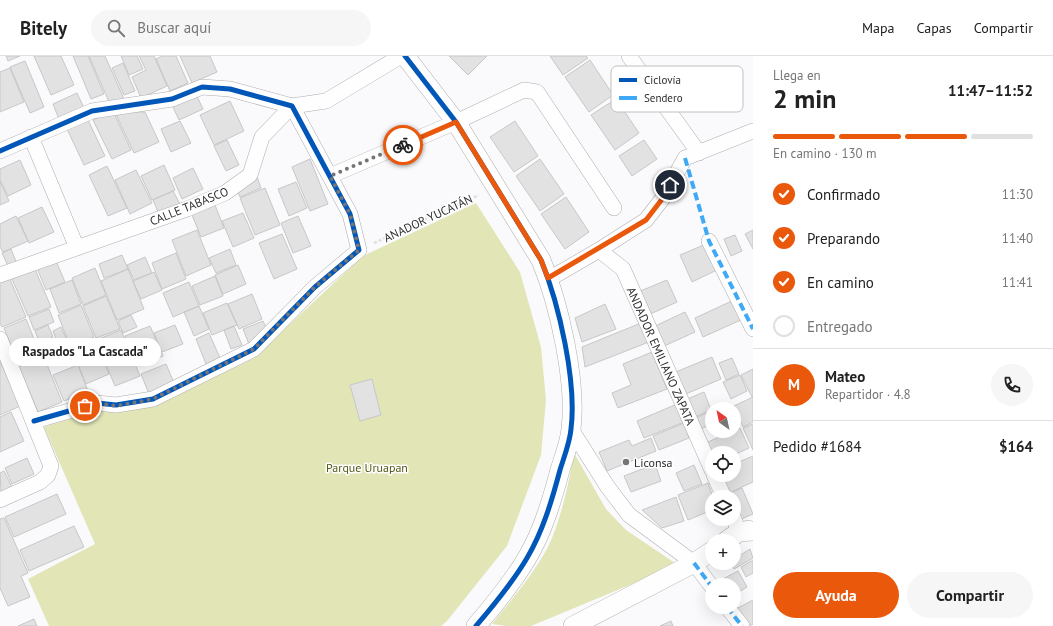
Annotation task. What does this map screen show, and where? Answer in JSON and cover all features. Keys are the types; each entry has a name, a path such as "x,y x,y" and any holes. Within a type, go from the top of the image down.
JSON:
{"street":[{"path":"0,151 92,111 172,99 202,87 230,90 292,106 326,101 401,56"},
{"path":"405,56 456,122 497,186 541,260 548,278 564,336 571,393 571,429 549,507 528,558 500,598 476,626"},
{"path":"629,56 636,66"},
{"path":"330,176 456,122 524,90 537,92 614,208"},
{"path":"34,421 97,403 116,406 153,399 254,349 315,287 359,250 350,214 292,106"},
{"name":"CALLE TABASCO","path":"0,275 225,194 250,175 262,138 292,106"},
{"path":"669,112 699,153"},
{"path":"548,278 599,250 646,220 663,198 685,158 753,131"},
{"path":"31,137 77,248"},
{"path":"709,241 753,329"},
{"name":"ANDADOR EMILIANO ZAPATA","path":"599,250 623,269 705,454"},
{"path":"0,339 52,466 48,475 40,482 0,500"},
{"path":"571,429 607,486 629,515 694,563 705,578"},
{"path":"573,626 694,563 705,556"},
{"path":"733,614 742,626"}],"green space":[{"name":"Parque Uruapan","path":"476,203 520,272 541,347 546,400 541,455 507,546 447,621 441,626 49,626 28,579 95,544 44,427 98,410 158,404 252,359 363,256"},
{"path":"574,453 606,509 626,530 678,565 531,626 506,626 492,624 529,577 548,547 561,513"}],"building":[{"path":"6,56 20,56 8,61"},
{"path":"34,56 61,56 74,85 51,95"},
{"path":"73,56 88,56 104,94 91,99"},
{"path":"89,56 105,56 124,99 110,104"},
{"path":"121,56 137,56 143,69 129,75"},
{"path":"139,56 154,56 167,86 141,98 132,77 146,70"},
{"path":"162,56 176,56 188,83 170,91 156,59"},
{"path":"180,56 210,56 217,72 192,83"},
{"path":"449,56 487,56 468,75"},
{"path":"550,56 586,56 588,58 563,75"},
{"path":"590,60 611,92 611,96 589,112 565,77"},
{"path":"25,61 44,107 30,113 10,67"},
{"path":"123,63 135,91 124,95 112,68"},
{"path":"10,68 24,102 0,112 0,72"},
{"path":"77,93 84,108 59,119 53,104"},
{"path":"196,94 203,109 179,120 172,105"},
{"path":"230,101 244,131 214,145 200,115"},
{"path":"611,102 611,112 625,112 639,133 615,150 591,115"},
{"path":"113,111 131,150 112,159 93,120"},
{"path":"115,112 145,112 159,142 134,153"},
{"path":"88,120 105,156 84,165 67,129"},
{"path":"180,121 191,143 171,152 161,129"},
{"path":"515,121 538,156 514,172 490,137"},
{"path":"227,140 239,165 226,171 214,146"},
{"path":"644,140 657,159 632,176 619,156"},
{"path":"310,159 328,204 310,211 292,167"},
{"path":"540,159 564,194 540,211 516,176"},
{"path":"20,160 31,185 8,196 0,180 0,169"},
{"path":"164,165 175,190 152,200 141,176"},
{"path":"107,166 127,208 108,216 89,175"},
{"path":"193,168 203,189 182,199 173,178"},
{"path":"136,170 152,203 130,214 115,180"},
{"path":"256,174 261,188 240,197 236,189"},
{"path":"0,181 9,201 0,205"},
{"path":"296,182 307,208 289,216 278,189"},
{"path":"265,188 280,225 255,235 240,198"},
{"path":"173,191 180,204 159,214 153,200"},
{"path":"566,197 589,232 565,249 541,214"},
{"path":"215,205 224,228 201,237 192,215"},
{"path":"42,207 54,232 29,243 18,218"},
{"path":"243,213 254,238 233,247 222,221"},
{"path":"16,216 28,241 3,252 0,247 0,224"},
{"path":"298,216 311,246 293,253 281,223"},
{"path":"197,230 211,265 186,276 172,240"},
{"path":"753,230 753,249 745,234"},
{"path":"282,234 297,269 274,279 259,243"},
{"path":"735,235 742,251 731,256 724,239"},
{"path":"706,244 717,270 692,282 680,255"},
{"path":"11,249 17,264 9,268 2,253"},
{"path":"230,249 236,265 216,273 209,258"},
{"path":"176,253 186,279 162,289 152,263"},
{"path":"122,255 128,269 104,278 99,264"},
{"path":"145,257 152,273 134,280 127,265"},
{"path":"56,261 65,282 46,290 37,268"},
{"path":"238,265 246,284 223,294 215,275"},
{"path":"95,268 106,295 83,305 72,278"},
{"path":"35,269 51,307 28,316 12,279"},
{"path":"128,269 144,309 117,320 101,281"},
{"path":"154,272 162,290 141,299 133,281"},
{"path":"215,276 223,296 200,305 192,286"},
{"path":"9,277 26,317 2,327 0,323 0,281"},
{"path":"72,280 81,304 59,313 50,289"},
{"path":"667,280 677,302 648,315 638,292"},
{"path":"189,282 199,306 173,317 163,293"},
{"path":"252,294 262,319 239,329 228,304"},
{"path":"106,296 120,329 96,338 83,306"},
{"path":"734,300 743,319 703,337 695,318"},
{"path":"227,303 237,325 212,335 203,313"},
{"path":"605,304 616,329 582,342 575,318"},
{"path":"81,305 94,337 70,346 58,315"},
{"path":"199,306 209,329 194,336 184,312"},
{"path":"49,309 54,322 34,330 29,317"},
{"path":"685,312 695,332 662,347 653,327"},
{"path":"131,315 137,327 123,333 118,321"},
{"path":"26,319 36,344 14,353 4,328"},
{"path":"263,321 266,327 249,344 243,329"},
{"path":"641,323 649,342 585,367 582,347"},
{"path":"48,325 53,337 40,343 35,331"},
{"path":"175,325 183,344 162,352 154,333"},
{"path":"150,326 163,356 138,366 125,336"},
{"path":"234,326 242,345 231,349 224,330"},
{"path":"61,327 68,343 59,347 53,331"},
{"path":"121,330 140,376 115,386 96,340"},
{"path":"209,333 220,358 206,364 196,339"},
{"path":"94,338 109,374 86,384 71,348"},
{"path":"652,352 667,389 618,408 612,393 631,385 623,364"},
{"path":"44,357 62,402 38,412 19,367"},
{"path":"712,357 721,379 681,396 671,374"},
{"path":"732,358 739,374 726,380 719,363"},
{"path":"0,361 20,406 0,415"},
{"path":"166,364 174,383 149,394 141,374"},
{"path":"78,365 88,391 64,401 53,375"},
{"path":"753,369 753,397 752,397 741,375"},
{"path":"740,375 747,391 731,399 723,382"},
{"path":"372,379 381,415 360,421 350,385"},
{"path":"704,392 708,402 705,402 705,413 693,418 685,400"},
{"path":"753,397 753,422 743,427 741,422 741,403"},
{"path":"677,404 684,422 644,438 637,421"},
{"path":"11,412 24,441 0,452 0,417"},
{"path":"705,414 705,427 696,431 691,420"},
{"path":"684,423 689,438 659,450 653,436"},
{"path":"753,424 753,450 743,428"},
{"path":"741,430 749,448 741,452 741,446 705,446 705,448 701,445 717,438 741,438"},
{"path":"651,438 656,451 607,471 599,452 629,440 632,446"},
{"path":"753,456 753,482 735,490 722,490 718,482 741,482 741,461"},
{"path":"27,458 34,474 12,484 5,468"},
{"path":"655,464 661,481 631,492 624,476"},
{"path":"694,465 702,484 684,491 676,473"},
{"path":"4,471 12,487 1,492 0,473"},
{"path":"708,483 710,490 705,490 705,513 688,520 678,495"},
{"path":"742,488 753,514 741,519 741,490 738,490"},
{"path":"57,494 66,514 14,537 5,517"},
{"path":"676,497 684,521 662,528 642,510"},
{"path":"4,518 28,573 21,576 30,597 8,606 0,588 0,519"},
{"path":"74,526 84,547 29,571 20,550"},
{"path":"750,549 753,558 741,565 741,555"},
{"path":"753,560 753,573 746,577 741,567"},
{"path":"738,571 747,587 741,591 741,578 725,578"},
{"path":"753,600 753,624 749,626 740,614 741,606"},
{"path":"34,619 37,626 18,626"},
{"path":"671,621 673,626 660,626"}],"marked path":[{"path":"685,158 709,241 753,329"},
{"path":"694,563 705,578"},
{"path":"733,614 742,626"}],"cycle path":[{"path":"405,56 456,122 541,260 548,278 560,320 569,366 572,410 570,434 567,450 554,493 538,537 522,567 476,626"},
{"path":"0,151 92,111 172,99 202,87 230,89 292,106 350,214 359,250 315,287 254,349 153,399 116,405 97,403 34,421"}],"way so far":[{"path":"85,406 97,403 116,406 153,399 254,349 290,310 359,250 350,214 330,176 403,145"}],"place":[{"name":"Raspados \"La Cascada\"","path":"85,406"},
{"name":"Liconsa","path":"626,462"}],"route":[{"path":"403,145 456,122 497,186 541,260 548,278 599,250 646,220 663,198 670,185"}]}
